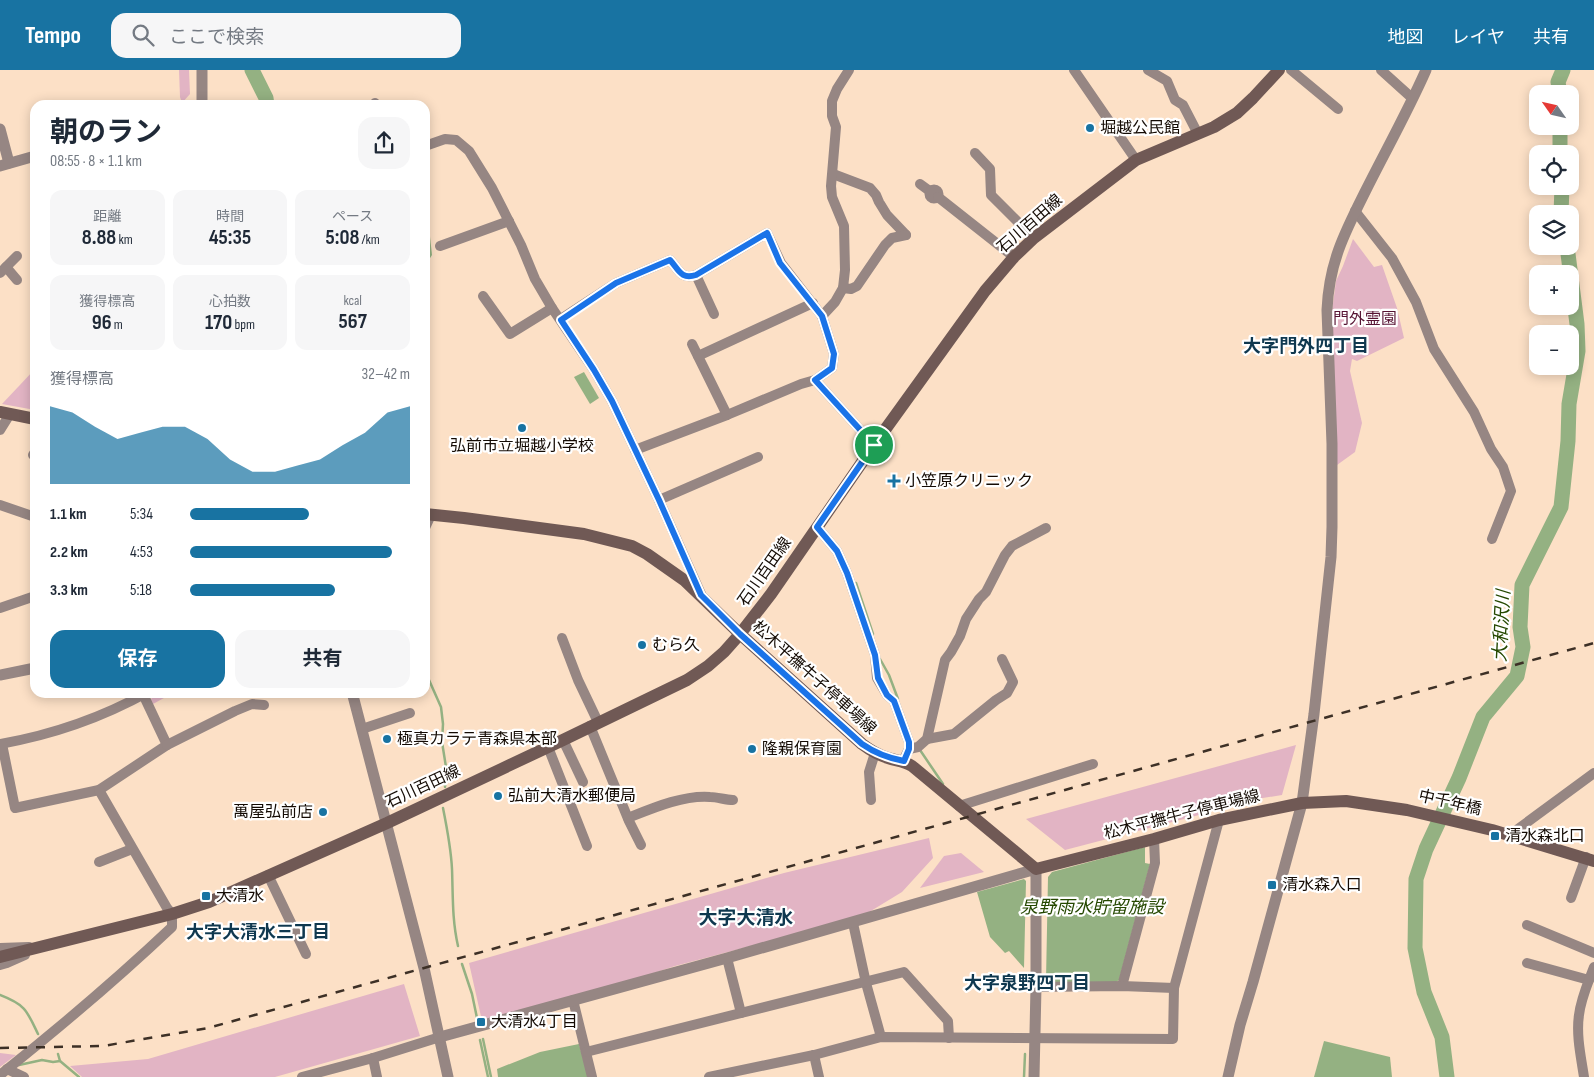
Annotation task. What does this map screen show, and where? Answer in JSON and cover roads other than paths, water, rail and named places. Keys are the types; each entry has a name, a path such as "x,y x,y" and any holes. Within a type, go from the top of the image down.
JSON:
{"main road":[{"name":"石川百田線","path":"0,957 172,914 209,902 386,823 563,740 687,680 708,666 740,634 771,594 874,445 985,291 1014,257 1034,238 1136,160 1214,127 1236,113 1279,70"},
{"path":"5,413 30,418"},
{"name":"松木平撫牛子停車場線","path":"430,515 584,534 632,546 647,554 684,580 701,595 740,634 862,744 875,753 904,761 912,766 1036,869 1154,839 1219,820 1302,803 1346,801 1407,810"},
{"name":"中千年橋","path":"1407,810 1513,835"},
{"path":"1513,835 1590,859"}],"street":[{"path":"202,70 202,100"},
{"path":"822,316 836,302 843,288 845,270 844,226 832,198 836,127 832,116 832,101 849,70"},
{"path":"1074,70 1136,160"},
{"path":"1148,70 1167,81 1175,100 1183,105 1198,134"},
{"path":"1291,70 1338,109"},
{"path":"1380,70 1412,98"},
{"path":"1228,1077 1240,1024 1254,982 1302,803 1314,714 1331,558 1332,472 1327,310 1328,288 1332,267 1355,211 1426,70"},
{"path":"0,129 5,165 30,158"},
{"path":"430,144 445,139 456,140 469,151 492,188 535,279 612,401 701,595"},
{"path":"975,153 990,169 991,195 1034,238"},
{"path":"833,174 870,188 887,216 906,236 892,238 884,245 857,286 851,289 843,288"},
{"path":"920,184 1014,257"},
{"path":"1355,211 1392,258 1416,302 1434,349 1474,412 1491,449 1503,468 1512,491 1492,539"},
{"path":"440,246 509,221"},
{"path":"561,320 616,283 670,260 683,275 689,277 696,275 767,233 780,263 822,316 834,354 832,368 815,380 635,450"},
{"path":"16,256 3,270 17,280"},
{"path":"696,275 714,314"},
{"path":"483,296 510,334 552,308"},
{"path":"698,356 813,303"},
{"path":"692,344 727,415"},
{"path":"815,380 874,445"},
{"path":"0,430 5,413"},
{"path":"659,500 758,457"},
{"path":"0,505 30,515"},
{"path":"817,527 837,551 847,573 875,655 878,678 887,695 894,701 909,742 909,749 904,761"},
{"path":"909,749 918,747 927,738 945,660 960,636 966,619 986,592 1005,555 1012,546 1046,528"},
{"path":"0,608 30,598"},
{"path":"562,638 628,818 641,844"},
{"path":"927,738 954,734 1007,693 1013,682 1002,659"},
{"path":"0,675 30,669"},
{"path":"135,698 97,716 63,729 1,744 15,808 98,790 167,745 235,711 252,704 264,705"},
{"path":"147,698 167,745"},
{"path":"354,698 440,1037 448,1077"},
{"path":"362,729 410,713"},
{"path":"563,740 583,782"},
{"path":"548,747 578,833 587,846"},
{"path":"871,800 870,772 875,753"},
{"path":"959,806 1094,764"},
{"path":"1513,835 1518,829 1594,773"},
{"path":"4,1072 172,927 172,914 98,790"},
{"path":"628,818 661,804 698,797 734,800"},
{"path":"709,1077 814,1055 881,1037 1174,1039 1174,988 1219,820"},
{"path":"1122,986 1155,863 1154,839"},
{"path":"99,862 132,849"},
{"path":"1571,898 1590,859"},
{"path":"302,1077 853,923 1036,869 1034,1077"},
{"path":"268,875 306,954"},
{"path":"853,923 866,983 881,1037"},
{"path":"1527,925 1594,954"},
{"path":"0,948 41,946"},
{"path":"0,965 41,946"},
{"path":"727,958 741,1014"},
{"path":"1527,963 1589,980"},
{"path":"1584,1077 1578,1016 1582,998 1594,967"},
{"path":"586,1052 904,972 948,1021 949,1038"},
{"path":"1036,987 1122,986 1174,988"},
{"path":"573,1000 592,1077"},
{"path":"814,1055 819,1077"},
{"path":"373,1058 377,1077"},
{"path":"4,1072 24,1077"}],"water":[{"path":"430,237 432,255 430,258"},
{"path":"584,372 599,398 590,404 574,377"},
{"name":"泉野雨水貯留施設","path":"1145,847 1145,863 1150,864 1119,980 1116,982 1048,982 1046,980 1048,877 1052,872"},
{"path":"1024,879 1026,881 1024,968 1009,951 1005,953 990,937 977,892"},
{"path":"1324,1041 1390,1057 1392,1077 1314,1077"},
{"path":"579,1044 588,1077 498,1077 497,1069 540,1052"}],"waterway":[{"path":"252,70 266,100"},
{"name":"大和沢川","path":"1558,85 1563,70"},
{"name":"大和沢川","path":"1560,135 1560,145"},
{"name":"大和沢川","path":"1561,205 1562,195"},
{"name":"大和沢川","path":"1447,1077 1442,1037 1424,992 1415,948 1416,879 1426,849 1459,778 1483,717 1517,676 1523,647 1520,627 1522,585 1561,507 1568,441 1569,404 1578,351 1577,324 1568,255"},
{"path":"856,583 873,634"},
{"path":"880,659 889,675 898,699"},
{"path":"430,682 441,707 443,724 442,742 446,767 445,787"},
{"path":"920,750 943,784"},
{"path":"443,808 451,853 454,917 458,946"},
{"path":"462,964 472,994 477,1018"},
{"path":"0,995 15,1002 25,1010 38,1034"},
{"path":"483,1039 491,1077"},
{"path":"480,1040 488,1077"},
{"path":"58,1054 60,1061 79,1077"},
{"path":"1024,1077 1025,1054"},
{"path":"19,1065 42,1060 60,1061"}],"railway":[{"path":"0,1048 103,1046 208,1028 1594,643"}],"place":[{"name":"堀越公民館","path":"1090,128"},
{"name":"弘前市立堀越小学校","path":"522,428"},
{"name":"小笠原クリニック","path":"894,481"},
{"name":"むら久","path":"642,645"},
{"name":"極真カラテ青森県本部","path":"387,739"},
{"name":"隆親保育園","path":"752,749"},
{"name":"弘前大清水郵便局","path":"498,796"},
{"name":"萬屋弘前店","path":"323,812"},
{"name":"清水森北口","path":"1495,836"},
{"name":"清水森入口","path":"1272,885"},
{"name":"大清水","path":"206,896"},
{"name":"大清水4丁目","path":"481,1022"}],"district":[{"name":"大字門外四丁目","path":"1306,346"},
{"name":"大字大清水","path":"746,918"},
{"name":"大字大清水三丁目","path":"258,932"},
{"name":"大字泉野四丁目","path":"1027,983"}],"park label":[{"name":"門外霊園","path":"1365,319"}]}
